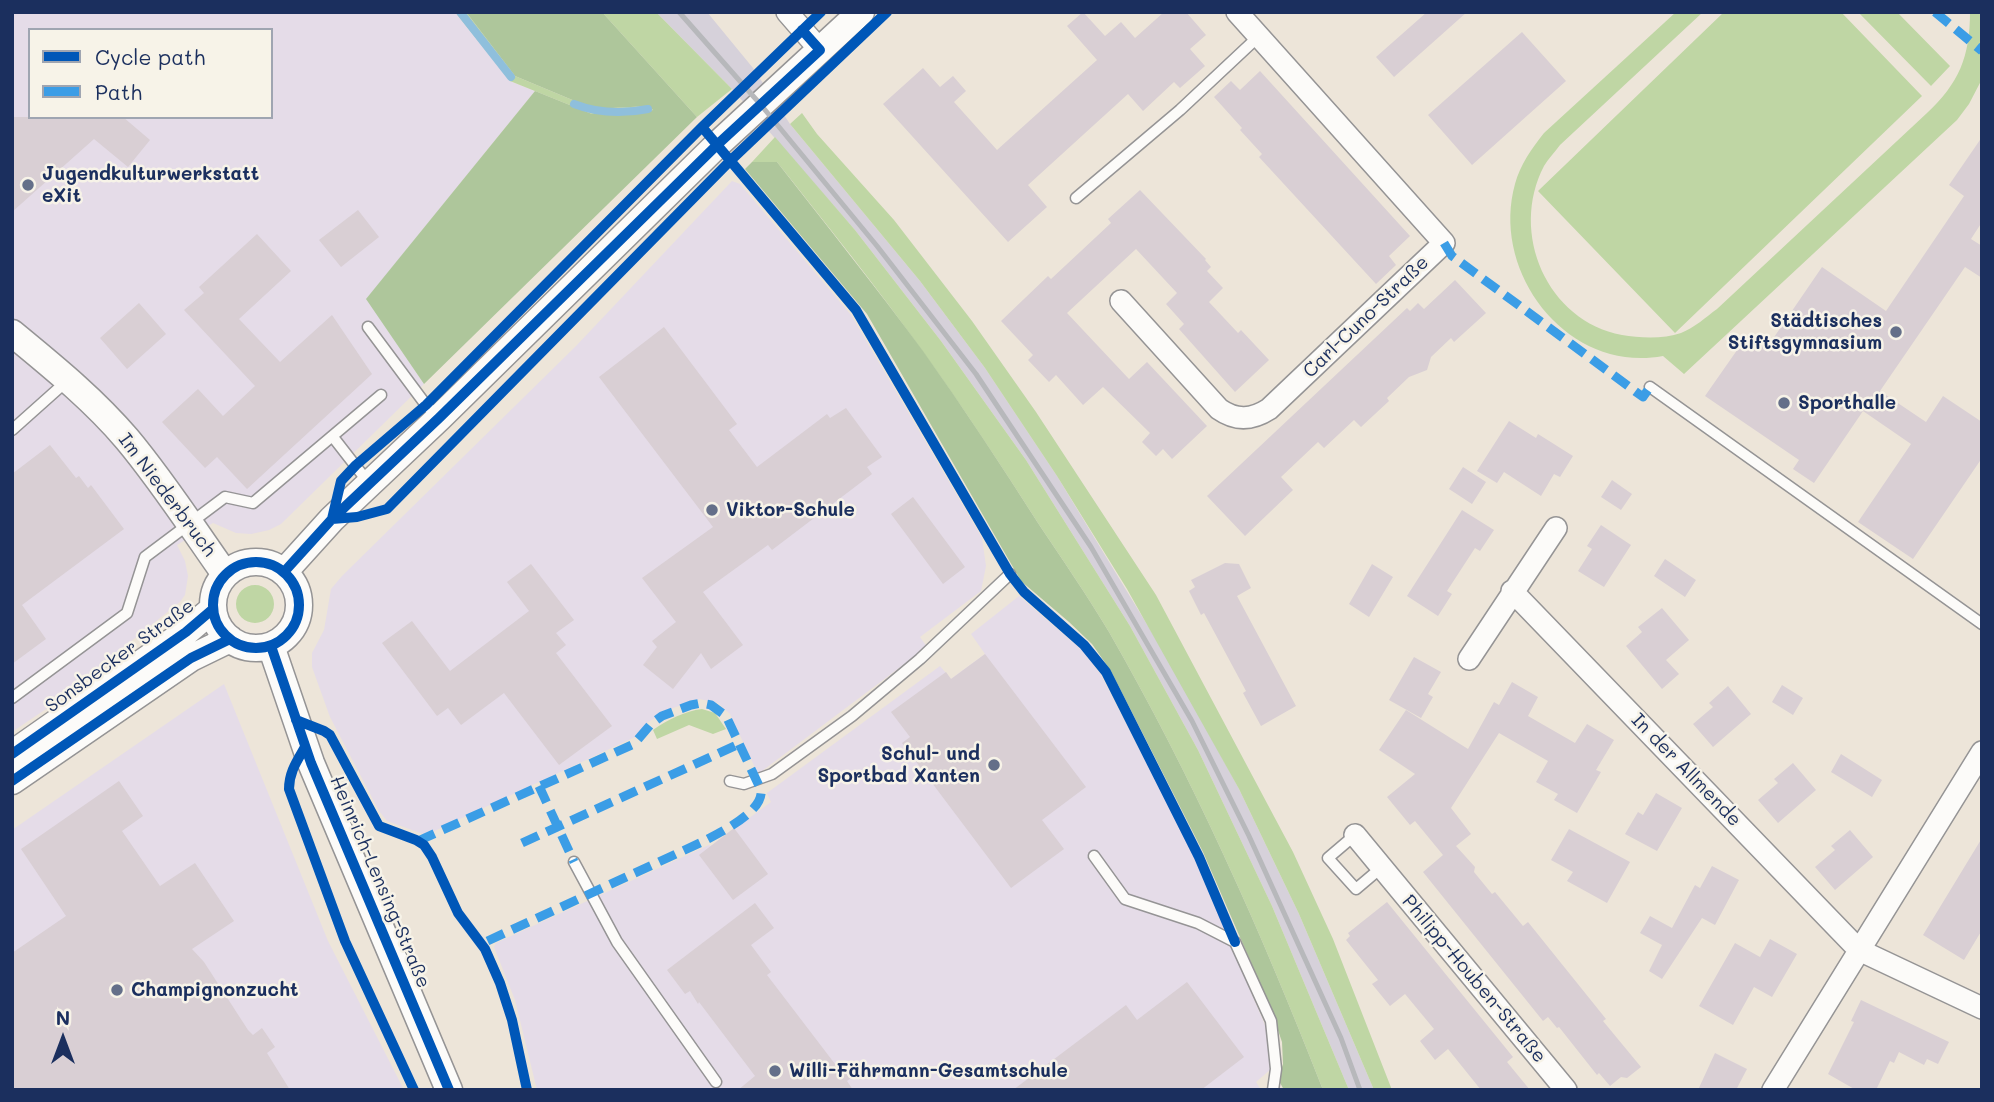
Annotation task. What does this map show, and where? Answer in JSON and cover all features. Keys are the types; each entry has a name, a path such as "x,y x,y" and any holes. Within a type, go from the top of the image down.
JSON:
{"street":[{"path":"787,12 820,50"},
{"path":"284,572 332,519 439,418 718,144 861,12"},
{"name":"Carl-Cuno-Straße","path":"1121,301 1219,409 1236,418 1252,418 1269,409 1444,243 1237,12"},
{"name":"Im Niederbruch","path":"12,333 68,380 126,438 161,481 225,575"},
{"path":"1469,659 1556,528"},
{"path":"249,563 270,564 284,572 297,592 299,610 293,628 271,646 250,648 230,639 219,628 213,609 215,590 225,575 239,565 249,563"},
{"name":"In der Allmende","path":"1512,591 1859,950"},
{"name":"Sonsbecker Straße","path":"12,754 186,632 213,609"},
{"name":"Sonsbecker Straße","path":"12,781 191,658 230,639"},
{"name":"Heinrich-Lensing-Straße","path":"271,646 311,763 449,1090"},
{"path":"1773,1090 1982,752"},
{"name":"Philipp-Houben-Straße","path":"1355,835 1566,1090"},
{"path":"1859,950 1982,1008"}],"lane":[{"path":"1076,198 1180,110 1259,36"},
{"path":"368,327 426,405 439,418"},
{"path":"12,430 68,380"},
{"path":"1650,387 1982,625"},
{"path":"12,698 127,613 145,556 225,497 253,503 381,395"},
{"path":"333,437 370,485"},
{"path":"730,781 744,784 772,774 852,716 920,659 1010,574"},
{"name":"Philipp-Houben-Straße","path":"1355,835 1328,858 1356,890 1382,867"},
{"path":"1094,856 1125,899 1198,923 1235,942 1271,1021 1276,1069 1273,1090"},
{"path":"574,862 617,942 716,1083"}],"shaded area":[{"path":"12,12 455,12 510,81 535,91 367,299 424,384 281,524 251,534 236,533 213,523 177,545 185,561 188,576 185,595 180,602 49,707 12,732"},
{"path":"656,12 707,12 753,68 790,124 920,281 985,368 1057,476 1174,669 1239,789 1299,914 1374,1090 1349,1090 1272,906 1198,750 1130,626 1026,460 941,341 855,230 732,89"},
{"path":"732,181 740,184 851,315 982,538 986,566 981,591 920,637 927,647 758,774 730,714 718,703 700,699 667,710 647,723 635,737 428,834 387,821 379,811 330,717 312,667 312,653 324,630 331,589 576,346"},
{"path":"1019,596 1082,650 1101,675 1191,850 1267,1030 1271,1069 1256,1082 1261,1090 537,1090 515,1000 494,947 496,943 711,846 771,802 767,793 940,666 951,679 985,654 971,634"},
{"path":"224,684 328,941 404,1090 12,1090 12,830"}],"green space":[{"path":"455,12 466,12 515,76 594,109 649,106 653,110 635,114 592,114 510,81"},
{"path":"466,12 602,12 697,117 424,384 366,299 535,91 592,114 635,114 653,110 649,106 594,109 515,76"},
{"path":"602,12 656,12 732,89 697,117"},
{"path":"1676,12 1703,12 1560,145 1544,166 1534,192 1531,219 1534,245 1542,270 1555,293 1573,312 1596,326 1622,335 1674,335 1691,328 1717,309 1938,102 1955,80 1965,56 1970,12 1982,12 1982,79 1957,120 1684,374 1663,356 1628,357 1596,349 1568,333 1544,310 1526,282 1514,251 1510,218 1517,177 1544,133"},
{"path":"1724,12 1841,12 1922,96 1675,333 1538,191"},
{"path":"1858,12 1897,12 1950,66 1931,86"},
{"path":"802,113 817,134 894,220 972,321 1036,412 1156,595 1293,852 1333,939 1392,1090 1374,1090 1299,914 1239,789 1127,589 1057,476 985,368 920,281 790,124"},
{"path":"775,137 855,230 941,341 1026,460 1130,626 1198,750 1272,906 1349,1090 1323,1090 1251,915 1198,800 1140,687 1092,604 967,415 870,280 777,162 752,162"},
{"path":"752,162 777,162 887,303 967,415 1101,618 1140,687 1225,857 1323,1090 1284,1090 1278,1079 1283,1064 1282,1042 1269,1004 1203,852 1111,671 1092,644 1021,581 867,314 745,169"},
{"path":"255,585 269,590 274,604 269,618 255,623 241,618 236,604 241,590"},
{"path":"702,709 715,713 726,729 713,734 689,725 657,739 653,730 658,726 670,719"}],"building":[{"path":"1083,12 1105,36 1121,22 1135,38 1164,12 1186,12 1206,35 1190,49 1205,66 1180,88 1174,82 1143,111 1128,94 1028,185 1047,207 1008,242 883,104 923,68 940,87 953,76 966,91 954,102 997,150 1097,60 1067,26"},
{"path":"1427,12 1467,12 1394,77 1376,57"},
{"path":"1522,32 1566,81 1472,165 1428,115"},
{"path":"1260,71 1410,236 1389,256 1396,265 1376,284 1259,157 1262,154 1214,97 1231,81 1240,90"},
{"path":"12,117 125,119 150,140 128,167 94,139 12,212"},
{"path":"1982,137 1982,222 1971,239 1982,246 1982,278 1965,267 1880,391 1926,422 1943,396 1982,422 1982,458 1913,559 1858,522 1911,444 1863,411 1814,483 1793,469 1799,460 1705,396 1749,333 1768,346 1822,267 1886,311 1964,196 1949,185"},
{"path":"1140,190 1211,267 1207,271 1223,288 1209,302 1238,333 1241,330 1269,360 1235,392 1179,329 1184,324 1166,304 1177,293 1136,249 1067,313 1129,379 1147,362 1207,426 1172,459 1163,449 1156,456 1142,442 1150,433 1103,387 1083,405 1056,375 1049,382 1028,360 1033,355 1001,321 1048,276 1051,279 1111,223 1108,219"},
{"path":"358,210 379,237 341,267 319,240"},
{"path":"257,234 291,271 239,319 280,362 332,315 372,374 247,489 217,457 205,468 162,422 198,389 223,416 255,386 184,310 204,293 199,287"},
{"path":"1455,280 1486,313 1454,342 1451,338 1431,357 1427,370 1409,377 1387,398 1389,401 1361,427 1354,420 1324,448 1318,442 1281,477 1293,490 1245,536 1207,496 1407,308 1410,311 1418,303 1424,309"},
{"path":"139,303 166,334 127,369 100,338"},
{"path":"664,327 737,424 729,430 757,467 827,414 830,418 846,408 882,457 867,467 872,474 772,550 768,545 703,592 743,645 711,669 701,653 673,689 643,665 657,647 652,641 676,622 642,578 713,527 599,377"},
{"path":"1509,421 1536,438 1538,434 1573,456 1560,477 1554,474 1541,496 1504,472 1497,483 1477,471"},
{"path":"50,445 76,478 79,476 88,488 91,485 124,529 22,605 46,639 12,664 12,474"},
{"path":"1463,467 1486,482 1472,504 1449,489"},
{"path":"1612,480 1632,494 1621,510 1601,497"},
{"path":"913,497 965,567 943,584 891,514"},
{"path":"1462,510 1494,530 1480,551 1475,548 1447,591 1452,594 1438,616 1407,596"},
{"path":"1601,525 1631,545 1604,587 1578,571 1592,549 1587,546"},
{"path":"1665,559 1696,580 1685,597 1654,576"},
{"path":"1225,563 1239,564 1251,588 1237,596 1296,706 1261,726 1243,693 1246,691 1204,613 1201,615 1189,591 1195,587 1191,580"},
{"path":"531,564 574,620 556,633 566,645 556,653 612,726 559,765 504,693 461,725 448,708 437,716 382,643 412,621 450,671 529,611 507,582"},
{"path":"1372,564 1393,577 1369,617 1349,604"},
{"path":"1662,608 1689,640 1666,660 1679,674 1662,689 1626,646 1642,632 1638,627"},
{"name":"Schul- und Sportbad Xanten","path":"985,654 1086,787 1042,820 1064,849 1011,888 902,743 910,737 891,712 946,672 951,679"},
{"path":"1414,657 1441,672 1428,694 1433,697 1421,718 1389,700"},
{"path":"1512,682 1538,697 1528,716 1575,743 1587,724 1614,740 1596,770 1601,772 1577,813 1554,800 1558,794 1536,782 1548,761 1499,733 1451,808 1471,834 1456,846 1475,867 1474,872 1492,894 1495,892 1523,926 1528,922 1641,1067 1610,1086 1599,1073 1597,1075 1559,1027 1548,1017 1543,1021 1423,872 1443,855 1415,821 1410,825 1387,797 1415,774 1379,750 1406,710 1468,749 1494,702 1499,705"},
{"path":"1782,685 1803,698 1793,715 1772,702"},
{"path":"1728,686 1751,714 1713,747 1693,724 1713,707 1709,703"},
{"path":"1841,754 1882,780 1872,797 1831,772"},
{"path":"1793,763 1816,790 1778,823 1758,800 1778,783 1774,779"},
{"name":"Champignonzucht","path":"119,781 143,816 122,831 160,886 195,863 234,921 192,949 204,962 248,1030 253,1035 262,1028 275,1047 267,1053 290,1090 12,1090 12,953 66,916 21,849"},
{"path":"1656,793 1682,808 1657,851 1625,834 1638,812 1643,815"},
{"path":"734,828 768,874 733,900 699,855"},
{"path":"1569,829 1630,862 1607,903 1567,881 1573,872 1551,860"},
{"path":"1850,830 1873,857 1835,890 1815,867 1835,850 1831,846"},
{"path":"1982,838 1982,930 1964,960 1923,935"},
{"path":"1712,866 1739,880 1715,925 1702,918 1662,979 1649,971 1662,945 1640,933 1650,916 1672,928 1695,885 1700,888"},
{"path":"1387,902 1513,1057 1507,1062 1530,1090 1481,1090 1448,1049 1435,1060 1420,1041 1434,1029 1405,994 1390,1006 1372,984 1378,980 1346,940 1350,936 1348,933"},
{"path":"755,903 774,928 751,945 771,972 767,975 835,1064 838,1061 851,1078 847,1081 853,1090 738,1090 755,1076 690,991 685,994 667,970"},
{"path":"1770,939 1797,954 1772,997 1754,987 1733,1025 1699,1006 1735,943 1760,957"},
{"path":"1187,982 1244,1057 1201,1090 1013,1090 1126,1005 1137,1020"},
{"path":"1861,1000 1949,1042 1938,1064 1927,1059 1924,1065 1899,1052 1894,1063 1890,1061 1876,1090 1856,1090 1828,1074 1854,1022 1851,1021"},
{"path":"1715,1053 1747,1069 1736,1090 1698,1090"}],"waterway":[{"path":"460,12 511,77"},
{"path":"574,104 610,112 648,109"}],"railway":[{"path":"679,12 761,105 877,246 976,374 1091,547 1192,721 1249,836 1341,1038 1360,1090"}],"marked path":[{"path":"1935,12 1982,51"},
{"path":"1444,243 1452,256 1643,397 1650,387"},
{"path":"418,841 634,744 651,724 662,716 701,703 711,705 726,716 761,790 760,798 748,814 702,842 481,944"},
{"path":"522,843 739,744"},
{"path":"539,786 574,862"}],"cycle path":[{"path":"332,519 341,481 356,465 426,405 702,127 821,12"},
{"path":"332,519 357,517 387,509 730,161 887,12"},
{"path":"284,572 332,519 439,418 718,144 820,50 802,30"},
{"path":"702,127 856,310 1010,574 1024,592 1084,645 1106,672 1199,857 1235,942"},
{"path":"256,562 280,569 292,581 299,605 292,629 280,641 256,648 232,641 220,629 213,605 220,581 232,569 256,562"},
{"path":"12,754 186,632 213,609"},
{"path":"12,781 191,658 230,639"},
{"path":"271,646 311,763 449,1090"},
{"path":"296,720 330,735 379,826 416,840 424,845 432,857 458,913 485,949 500,983 512,1020 527,1090"},
{"path":"305,747 292,772 289,789 345,941 414,1090"}],"place":[{"name":"Jugendkulturwerkstatt eXit","path":"28,185"},
{"name":"Städtisches Stiftsgymnasium","path":"1896,332"},
{"name":"Sporthalle","path":"1784,403"},
{"name":"Viktor-Schule","path":"712,510"},
{"name":"Schul- und Sportbad Xanten","path":"994,765"},
{"name":"Champignonzucht","path":"117,990"},
{"name":"Willi-Fährmann-Gesamtschule","path":"775,1071"}]}
